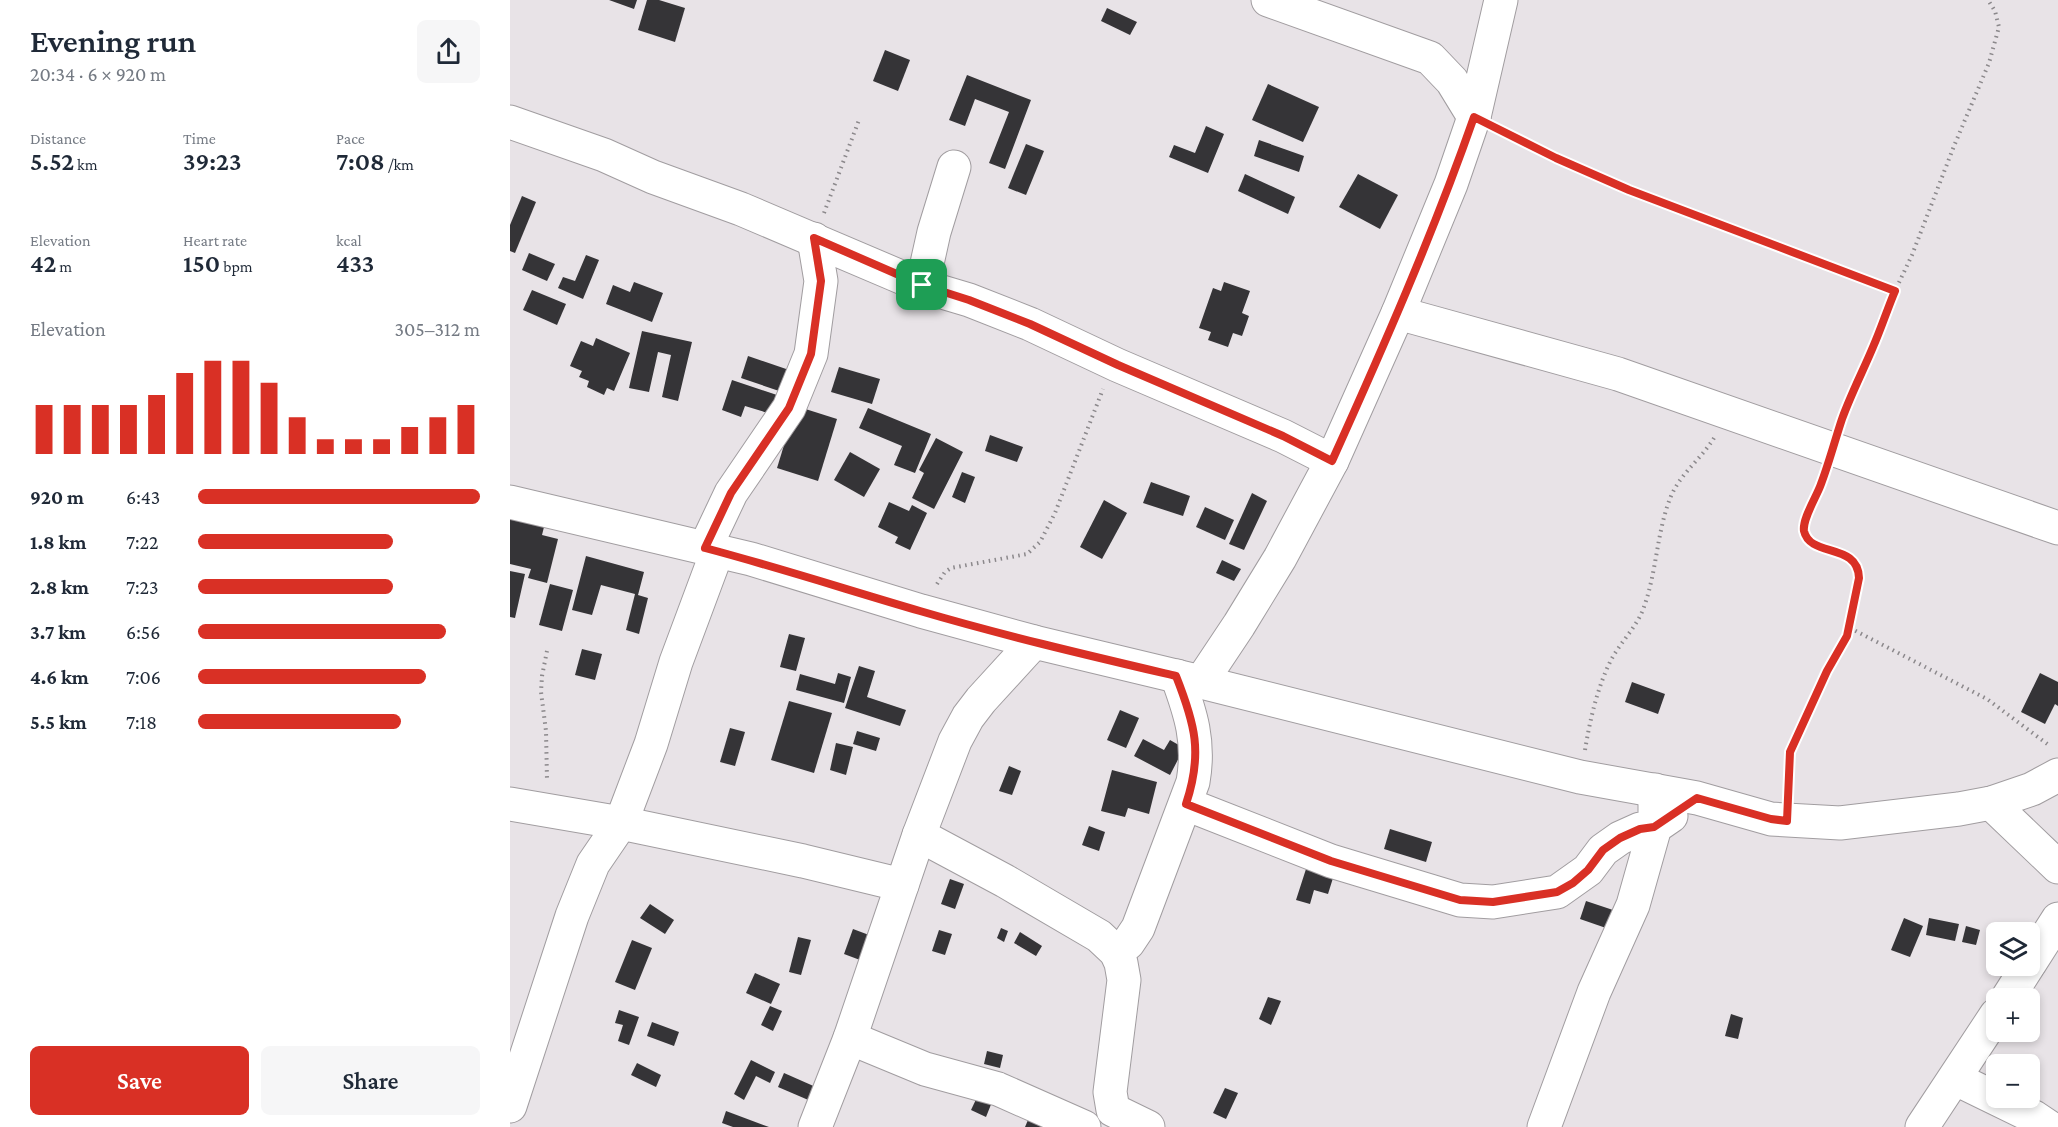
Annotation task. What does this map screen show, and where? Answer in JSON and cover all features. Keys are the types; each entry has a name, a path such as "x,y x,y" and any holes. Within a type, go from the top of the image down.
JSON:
{"street":[{"path":"1268,0 1430,58 1452,81 1474,117"},
{"path":"1116,952 1128,943 1138,928 1193,782 1197,761 1188,679 1239,625 1280,558 1332,461 1398,314 1451,184 1474,117 1501,0"},
{"path":"510,122 604,155 653,177 814,238 922,285 969,300 1030,324 1118,365 1283,436 1332,461"},
{"path":"922,285 934,232 954,166"},
{"path":"510,1106 572,916 593,864 621,823 651,744 731,493 789,408 811,354 821,281 814,238"},
{"path":"1398,314 1618,374 2058,528"},
{"path":"510,502 752,559 921,611 1034,642 1580,777 1697,798 1771,819 1840,823 1991,803 2032,789 2058,775"},
{"path":"815,1127 850,1038 919,835 955,741 968,717 1034,642"},
{"path":"1544,1127 1594,992 1633,905 1654,827 1655,790"},
{"path":"1186,804 1331,861 1460,900 1493,902 1557,892 1573,883 1588,870 1603,850 1620,838 1640,829 1654,827 1697,798"},
{"path":"1991,803 2058,867"},
{"path":"510,804 621,823 803,861 902,885"},
{"path":"919,835 1005,881 1099,936 1116,952 1124,980 1108,1118 1148,1127"},
{"path":"2040,947 2058,918"},
{"path":"1922,1127 1986,1031"},
{"path":"850,1038 925,1069 998,1089 1084,1127"},
{"path":"1956,1079 2034,1117 2049,1127"}],"path":[{"path":"1787,821 1790,752 1827,671 1847,636 1859,578 1859,568 1854,561 1817,545 1807,537 1804,524 1820,488 1843,417 1912,255 1989,63 1997,39 1998,20 1988,0"},
{"path":"1474,117 1556,158 1629,190 1895,291"},
{"path":"814,238 860,120"},
{"path":"921,611 945,572 951,568 1028,554 1037,547 1056,513 1105,385 1118,365"},
{"path":"1580,777 1595,703 1610,662 1634,628 1644,607 1663,521 1672,494 1685,472 1709,446 1727,413"},
{"path":"1850,628 1987,699 2058,752"},
{"path":"547,651 541,692 546,731 548,811"}],"building":[{"path":"609,0 637,0 634,9"},
{"path":"647,0 659,0 685,8 675,42 638,30"},
{"path":"1107,8 1137,22 1130,35 1101,21"},
{"path":"885,50 910,60 898,91 873,81"},
{"path":"967,75 1031,100 1005,169 989,163 1009,112 975,99 965,126 949,120"},
{"path":"1268,84 1319,107 1303,142 1252,120"},
{"path":"1206,126 1224,134 1208,173 1169,157 1174,145 1195,153"},
{"path":"1259,140 1304,156 1299,172 1254,156"},
{"path":"1026,144 1044,151 1026,195 1008,188"},
{"path":"1245,174 1295,197 1288,214 1238,191"},
{"path":"1358,174 1398,195 1380,229 1339,207"},
{"path":"522,196 536,202 515,253 510,251 510,225"},
{"path":"529,253 555,264 547,281 522,270"},
{"path":"586,255 599,260 583,299 558,288 563,277 575,281"},
{"path":"634,282 663,293 652,322 606,304 613,285 630,292"},
{"path":"1224,282 1250,291 1242,313 1249,316 1242,336 1233,333 1228,347 1208,340 1211,332 1199,328 1213,288 1221,291"},
{"path":"532,290 566,304 557,325 523,310"},
{"path":"642,331 692,342 678,401 662,397 671,355 658,352 649,392 629,388"},
{"path":"596,338 630,353 614,391 607,388 604,395 587,387 589,381 579,377 582,371 570,366 581,341 593,346"},
{"path":"748,356 795,372 788,394 741,378"},
{"path":"839,367 880,379 872,404 831,392"},
{"path":"732,380 777,395 771,414 745,406 741,417 722,410"},
{"path":"796,406 837,419 818,481 777,468"},
{"path":"868,408 931,434 915,473 894,465 902,446 859,428"},
{"path":"990,435 1023,447 1017,462 985,451"},
{"path":"936,438 963,452 934,509 912,498 924,473 919,470"},
{"path":"850,452 880,469 864,497 834,480"},
{"path":"962,472 975,477 965,503 952,497"},
{"path":"1151,482 1190,496 1183,516 1143,503"},
{"path":"1252,493 1267,501 1244,550 1229,544"},
{"path":"1104,500 1127,513 1102,559 1080,547"},
{"path":"889,502 909,511 912,505 927,513 910,550 895,543 898,537 878,527"},
{"path":"1205,507 1234,520 1225,540 1196,527"},
{"path":"510,518 544,527 542,535 558,539 547,583 528,578 531,569 510,564"},
{"path":"586,556 644,572 638,595 648,598 639,634 626,630 635,594 601,585 592,615 572,610"},
{"path":"1222,560 1241,569 1234,581 1216,573"},
{"path":"510,571 525,574 515,618 510,617"},
{"path":"550,584 573,590 562,631 539,625"},
{"path":"789,634 805,638 796,671 780,667"},
{"path":"582,649 602,654 595,680 575,675"},
{"path":"859,666 875,671 867,697 906,710 900,726 845,708"},
{"path":"838,673 851,677 844,703 796,690 800,674 835,684"},
{"path":"2040,673 2058,682 2058,706 2055,704 2045,724 2021,712"},
{"path":"1632,682 1665,694 1658,714 1625,702"},
{"path":"789,701 832,713 814,773 771,760"},
{"path":"1120,710 1139,718 1126,748 1107,740"},
{"path":"730,728 745,732 735,766 720,762"},
{"path":"857,731 880,738 876,751 853,744"},
{"path":"1143,739 1164,750 1170,740 1184,748 1170,775 1134,756"},
{"path":"836,743 853,747 846,775 830,770"},
{"path":"1009,766 1021,771 1012,795 999,791"},
{"path":"1112,770 1157,782 1149,814 1128,808 1125,817 1101,811"},
{"path":"1089,826 1105,832 1099,851 1082,845"},
{"path":"1390,829 1432,842 1426,862 1384,849"},
{"path":"1306,869 1333,878 1328,894 1314,890 1310,904 1296,900"},
{"path":"950,879 964,884 955,909 941,904"},
{"path":"1586,901 1613,910 1606,928 1580,919"},
{"path":"650,904 674,920 665,934 640,918"},
{"path":"1904,918 1923,926 1910,957 1891,950"},
{"path":"1929,918 1959,924 1955,941 1926,935"},
{"path":"1966,926 1980,930 1976,945 1962,942"},
{"path":"1001,928 1008,931 1004,942 997,938"},
{"path":"853,929 869,935 860,960 844,954"},
{"path":"939,930 952,934 945,955 932,951"},
{"path":"1020,932 1042,946 1036,956 1014,943"},
{"path":"798,937 811,940 801,975 789,972"},
{"path":"632,940 652,948 635,990 615,982"},
{"path":"755,973 780,984 771,1004 746,993"},
{"path":"1268,997 1281,1001 1271,1025 1259,1019"},
{"path":"770,1006 782,1011 773,1031 761,1025"},
{"path":"619,1010 639,1017 629,1045 618,1041 623,1025 615,1023"},
{"path":"1731,1014 1743,1018 1738,1039 1725,1036"},
{"path":"652,1022 679,1032 674,1046 647,1036"},
{"path":"987,1051 1003,1055 1000,1068 984,1064"},
{"path":"751,1060 775,1072 770,1083 756,1076 744,1100 734,1094"},
{"path":"637,1063 661,1075 656,1087 631,1075"},
{"path":"784,1073 818,1088 813,1102 778,1087"},
{"path":"1225,1088 1238,1093 1226,1119 1213,1113"},
{"path":"980,1091 994,1097 986,1117 971,1110"},
{"path":"726,1111 769,1127 733,1127 722,1123"},
{"path":"1031,1113 1048,1127 1025,1127"}],"route":[{"path":"1474,117 1556,158 1629,190 1895,291 1843,417 1820,488 1804,524 1805,533 1811,541 1854,561 1859,568 1859,578 1847,636 1827,671 1790,752 1787,821 1771,819 1697,798 1654,827 1640,829 1620,838 1603,850 1588,870 1573,883 1557,892 1493,902 1460,900 1331,861 1186,804 1197,761 1191,713 1176,676 1034,642 921,611 752,559 705,548 731,493 789,408 811,354 821,281 814,238 922,285 969,300 1030,324 1118,365 1283,436 1332,461 1398,314 1451,184 1474,117"}]}
